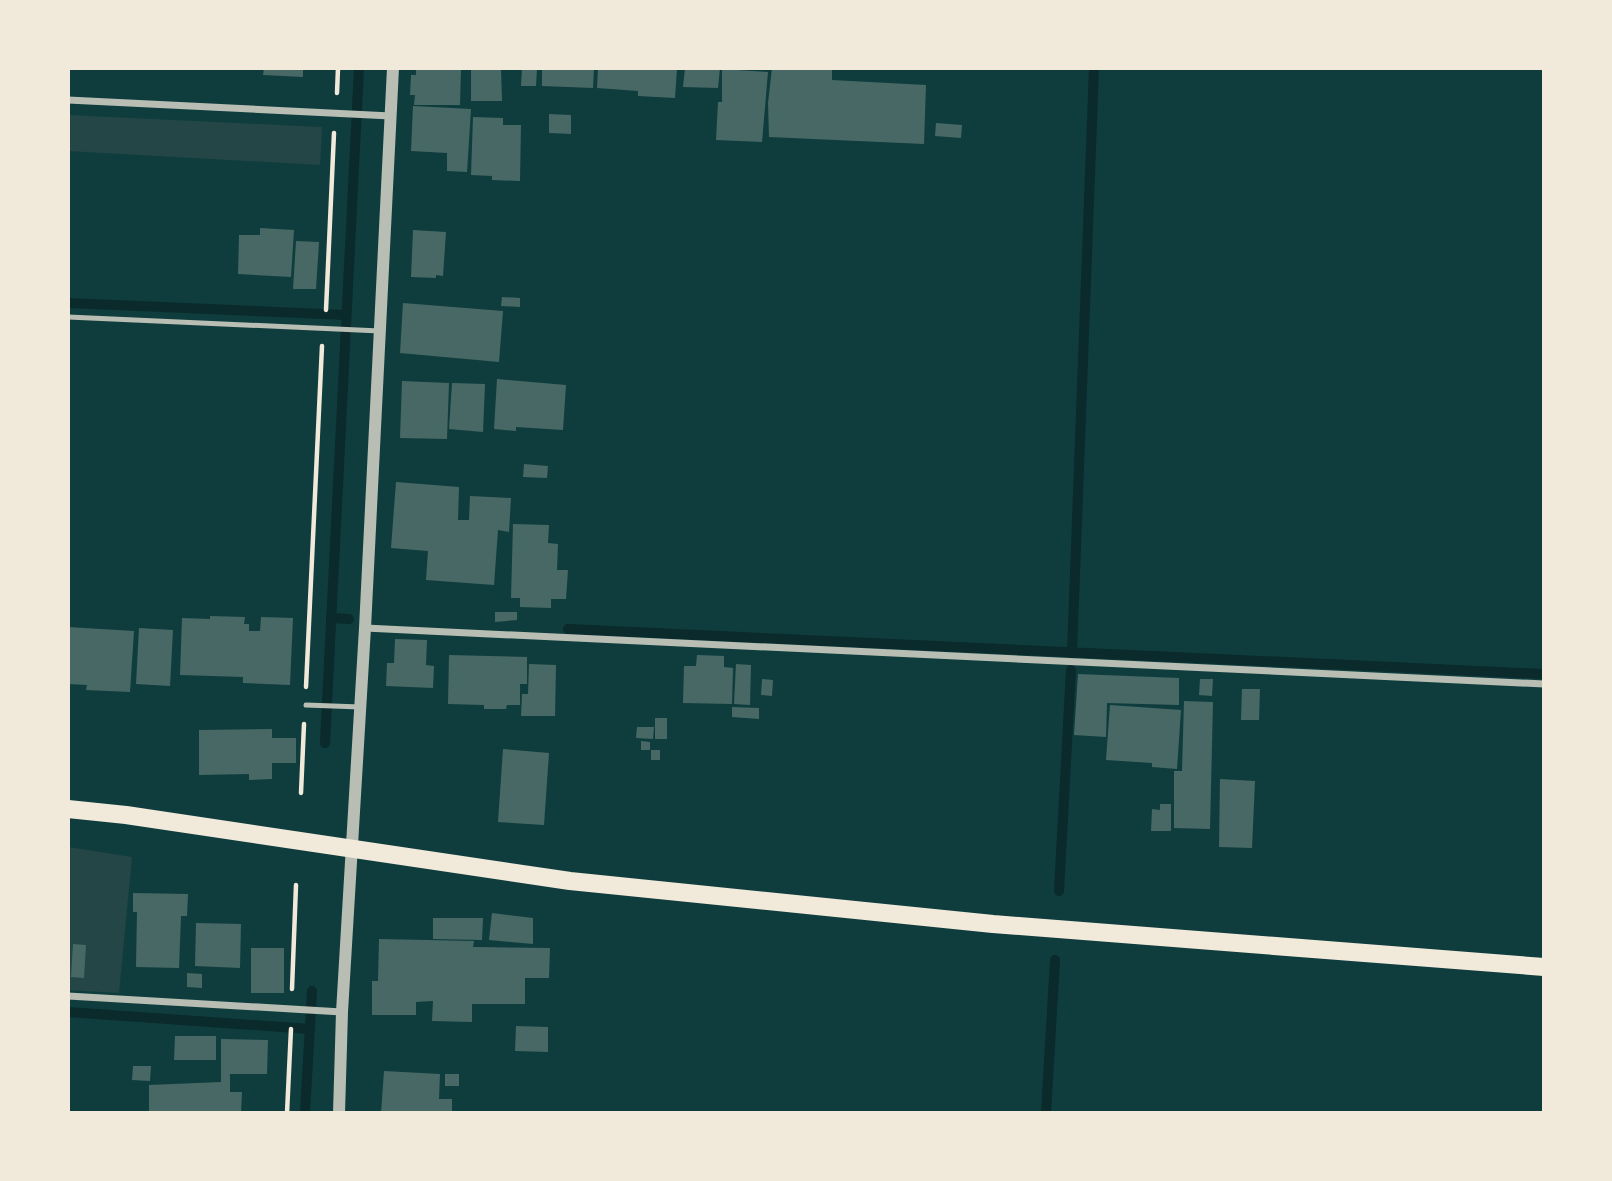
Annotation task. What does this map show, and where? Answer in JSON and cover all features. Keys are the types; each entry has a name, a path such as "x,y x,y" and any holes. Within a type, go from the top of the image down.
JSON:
{"main road":[{"path":"68,809 126,815 570,881 993,924 1544,967"}],"street":[{"path":"339,1113 342,1012 365,628 393,68"},
{"path":"68,100 391,116"},
{"path":"365,628 1544,684"},
{"path":"68,996 342,1012"}],"lane":[{"path":"68,317 381,331"},
{"path":"309,705 360,707"}],"path":[{"path":"326,304 338,115 338,68"},
{"path":"301,793 309,705 325,330"},
{"path":"295,1009 296,885"},
{"path":"287,1113 290,1033"}],"shaded area":[{"path":"68,115 322,127 320,165 68,151"},
{"path":"68,847 132,857 119,993 68,990"}],"building":[{"path":"264,68 303,68 303,77 263,75"},
{"path":"416,68 461,68 460,105 414,105 415,95 410,95 411,75 416,75"},
{"path":"471,68 501,68 502,101 471,101"},
{"path":"522,68 537,68 536,86 521,86"},
{"path":"542,68 594,68 593,88 542,86"},
{"path":"598,68 677,68 675,98 638,96 638,91 597,88"},
{"path":"685,68 720,68 718,88 683,87"},
{"path":"772,68 832,68 832,80 926,85 924,144 769,137 768,103"},
{"path":"722,69 768,72 762,142 716,140 718,102 722,102"},
{"path":"413,106 471,109 467,172 447,171 447,153 411,151"},
{"path":"549,114 571,115 571,134 549,133"},
{"path":"473,117 503,118 503,125 521,125 520,181 492,180 492,176 471,175"},
{"path":"936,123 962,125 961,138 935,136"},
{"path":"260,228 294,230 291,277 238,274 239,235 260,235"},
{"path":"413,230 446,232 443,276 411,277"},
{"path":"296,241 319,242 316,289 293,289"},
{"path":"502,297 520,298 520,307 501,306"},
{"path":"403,303 503,311 499,362 400,353"},
{"path":"497,379 566,385 563,430 516,427 516,431 494,429"},
{"path":"402,381 449,383 447,439 400,438"},
{"path":"452,383 485,384 483,432 449,429"},
{"path":"524,464 548,466 547,478 523,477"},
{"path":"396,482 459,487 458,520 469,520 470,496 511,498 509,532 498,530 494,585 426,580 428,551 391,548"},
{"path":"513,524 549,525 548,543 558,544 557,570 568,570 566,599 551,599 551,608 520,607 520,598 511,598"},
{"path":"495,612 517,612 517,620 495,622"},
{"path":"210,616 245,617 244,624 249,624 249,631 260,631 261,617 293,618 290,685 243,683 243,677 180,675 182,618 210,619"},
{"path":"68,627 134,631 130,692 86,690 87,685 68,684"},
{"path":"139,628 173,630 170,686 136,684"},
{"path":"395,639 427,640 426,665 434,666 433,688 386,686 387,663 394,663"},
{"path":"449,655 527,657 527,684 520,684 520,705 507,705 506,709 484,709 484,705 448,704"},
{"path":"697,655 724,656 724,667 733,668 732,704 683,703 684,666 696,666"},
{"path":"529,664 556,665 555,716 521,716 522,694 528,694"},
{"path":"736,664 751,665 750,705 734,704"},
{"path":"1078,674 1179,678 1179,705 1107,703 1106,737 1074,735"},
{"path":"762,679 773,680 772,696 761,695"},
{"path":"1200,679 1213,679 1212,696 1199,695"},
{"path":"1242,689 1260,689 1259,720 1241,720"},
{"path":"1184,701 1213,702 1210,829 1174,828 1174,771 1182,771"},
{"path":"1110,705 1181,710 1177,769 1152,767 1152,763 1106,760"},
{"path":"732,707 759,708 759,719 732,717"},
{"path":"655,718 667,718 667,739 655,739"},
{"path":"637,727 654,727 653,739 636,738"},
{"path":"272,729 272,738 296,738 296,763 272,763 272,779 249,780 249,774 199,775 199,730"},
{"path":"641,741 650,742 650,750 641,750"},
{"path":"503,749 549,753 544,825 498,822"},
{"path":"651,750 660,750 660,760 651,760"},
{"path":"1220,779 1255,781 1252,848 1219,847"},
{"path":"1160,804 1171,804 1171,831 1151,831 1152,809 1160,810"},
{"path":"133,893 188,894 187,916 181,916 179,968 136,967 137,912 133,912"},
{"path":"492,913 533,918 533,944 489,940"},
{"path":"433,918 483,918 482,940 433,939"},
{"path":"196,923 241,924 240,968 195,966"},
{"path":"379,939 474,941 473,947 550,948 549,978 525,978 525,1004 472,1004 472,1022 432,1021 433,1001 416,1002 416,1015 372,1015 372,981 378,981"},
{"path":"73,944 86,945 84,978 71,977"},
{"path":"251,948 284,948 284,993 251,993"},
{"path":"187,973 202,974 202,988 187,987"},
{"path":"516,1026 548,1027 548,1052 515,1051"},
{"path":"175,1036 216,1036 216,1060 174,1060"},
{"path":"221,1039 268,1040 267,1074 230,1074 230,1092 242,1092 241,1113 149,1113 149,1085 221,1082"},
{"path":"133,1066 151,1066 150,1081 132,1080"},
{"path":"384,1071 440,1074 439,1099 452,1099 452,1113 381,1113"},
{"path":"445,1074 459,1074 459,1086 445,1086"}],"waterway":[{"path":"325,743 359,68"},
{"path":"1072,653 1094,68"},
{"path":"68,303 346,315"},
{"path":"331,618 349,619"},
{"path":"568,629 1544,674"},
{"path":"1059,891 1071,670"},
{"path":"1046,1113 1055,960"},
{"path":"305,1113 312,991"},
{"path":"68,1012 310,1029"}]}
